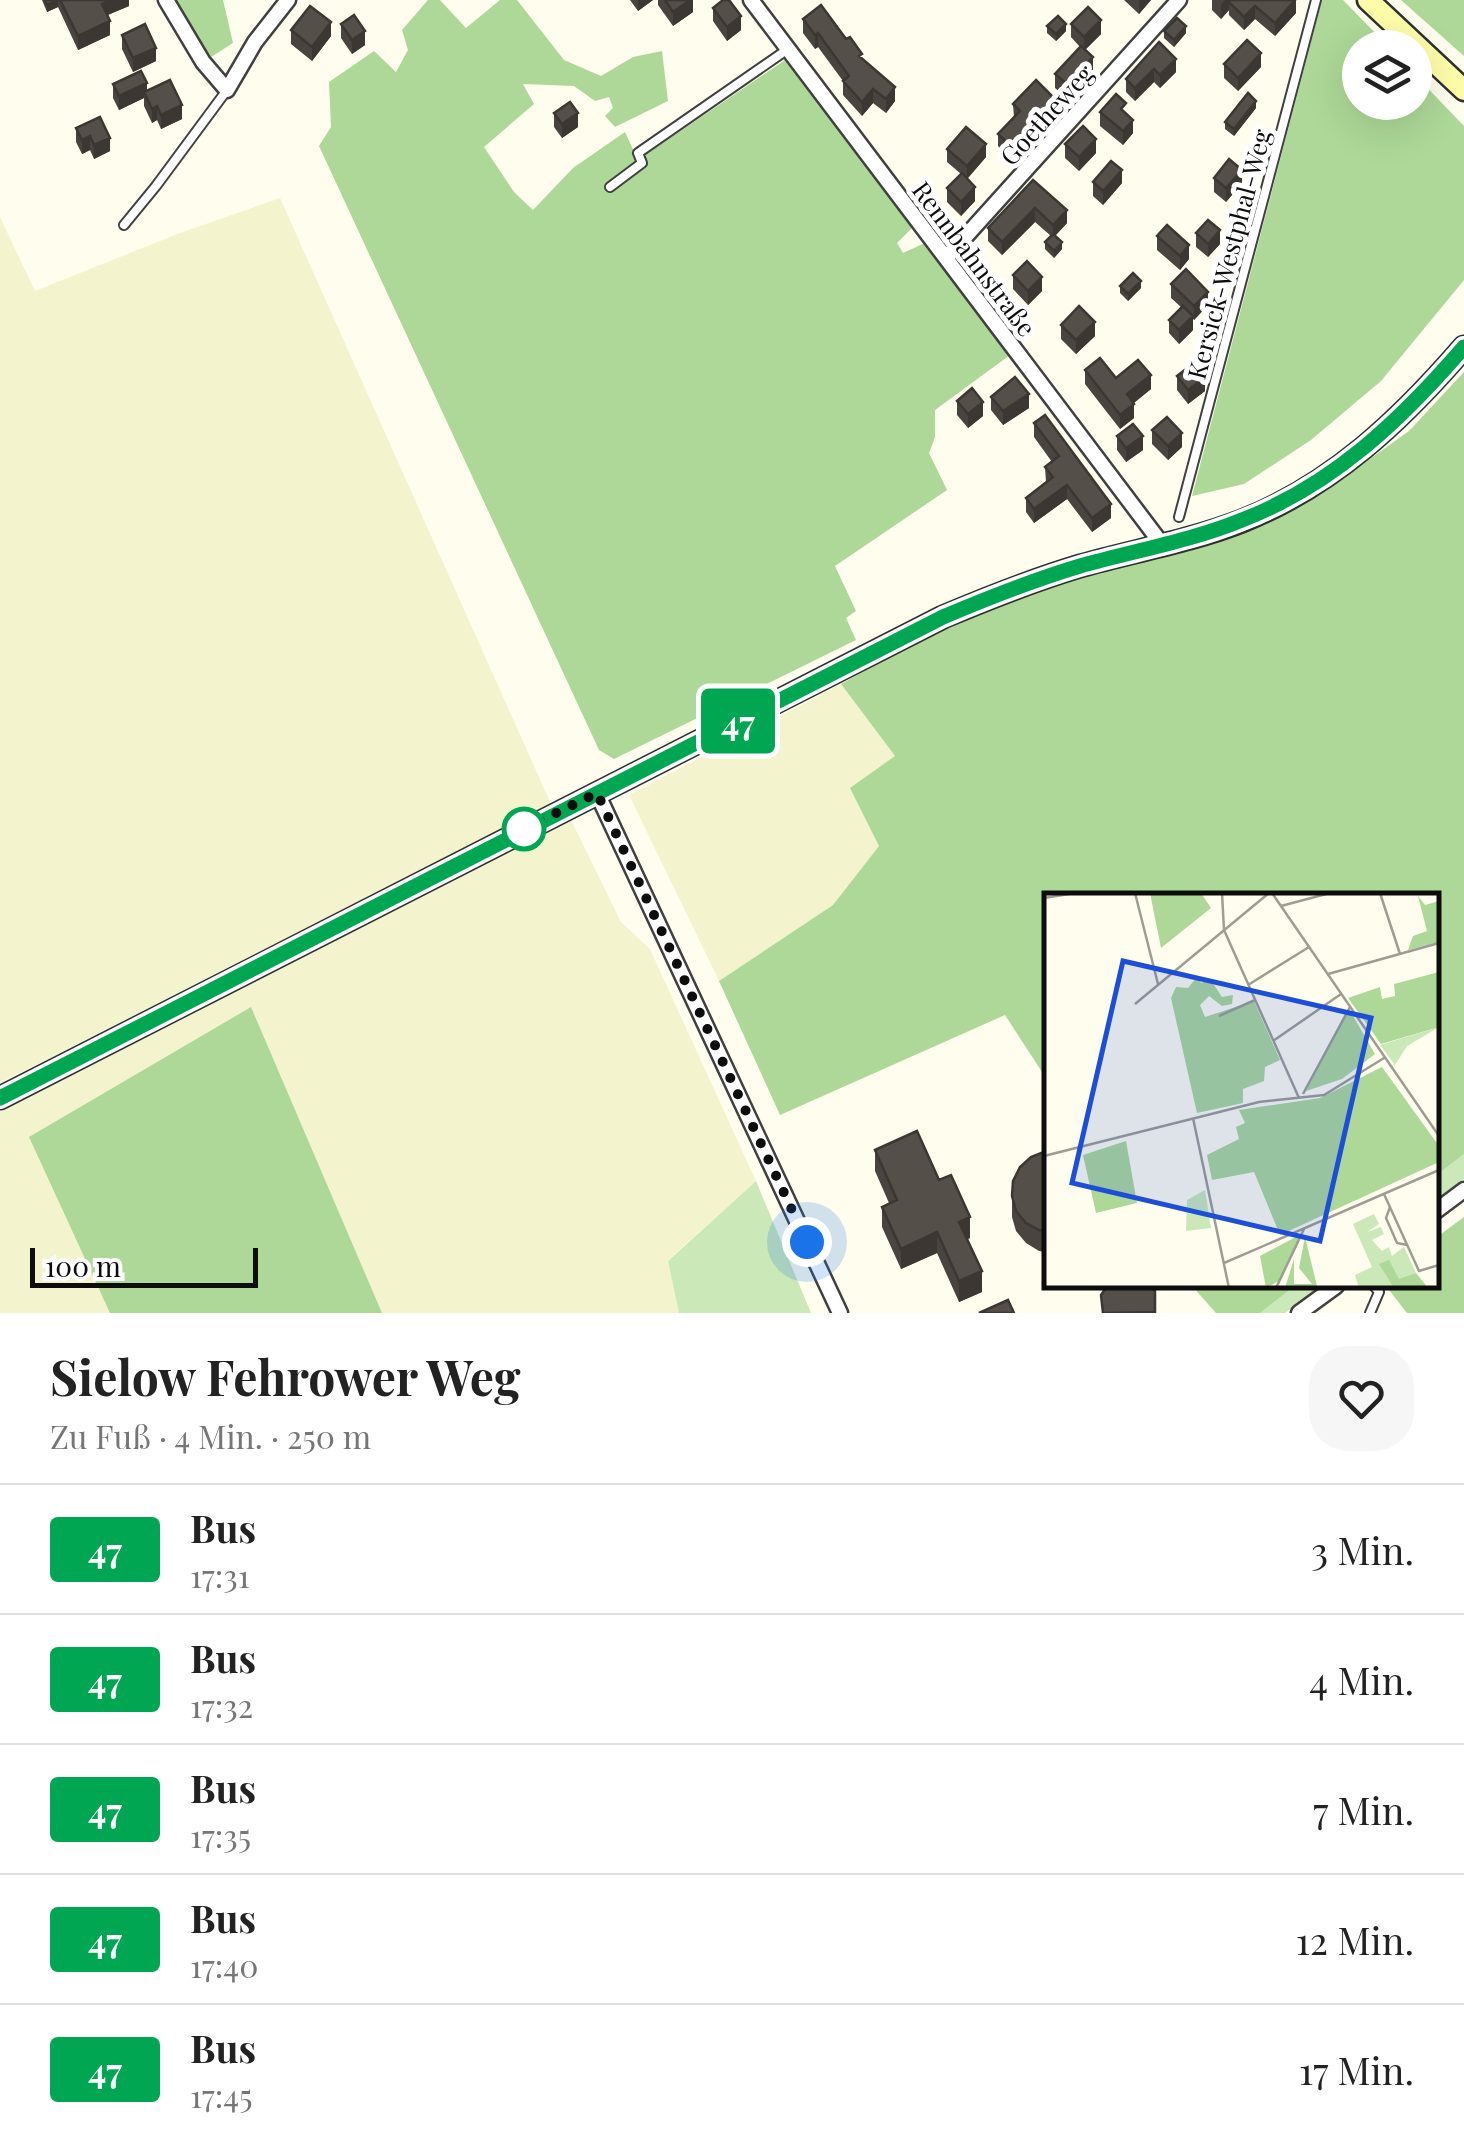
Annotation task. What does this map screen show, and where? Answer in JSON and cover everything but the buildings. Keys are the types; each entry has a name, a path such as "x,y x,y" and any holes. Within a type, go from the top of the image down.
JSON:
{"street":[{"path":"166,0 204,62 227,90 255,42 288,0"},
{"name":"Rennbahnstraße","path":"751,0 1161,543"},
{"name":"Goetheweg","path":"947,258 1179,0"},
{"path":"1368,0 1464,90"},
{"path":"0,1098 943,617 1019,586 1242,521 1334,472 1398,420 1464,347"},
{"path":"597,793 840,1313"},
{"path":"1439,1209 1464,1190"},
{"path":"1299,1313 1333,1288"}],"lane":[{"name":"Kersick-Westphal-Weg","path":"1179,517 1316,0"},
{"path":"610,187 642,163 638,153 788,49"},
{"path":"124,224 227,90"},
{"path":"1370,1313 1378,1292 1375,1288"}],"green space":[{"path":"173,0 223,0 233,43 211,57"},
{"path":"428,0 440,0 466,28 500,0 517,0 564,60 601,76 633,57 662,51 668,101 615,127 605,116 613,108 609,97 595,101 574,86 523,84 534,104 484,147 514,192 533,210 573,168 625,132 638,160 785,60 913,227 897,243 903,253 925,243 1010,355 935,410 935,437 929,453 947,490 835,566 856,611 846,618 856,640 614,759 599,750 319,146 331,127 329,82 374,51 396,72 408,50 402,30"},
{"path":"1322,0 1343,0 1372,30 1342,30 1342,120 1432,120 1432,93 1464,126 1464,280 1381,381 1311,440 1244,484 1192,496"},
{"path":"1401,0 1464,0 1464,56"},
{"path":"280,198 551,804 0,1083 0,217 35,291"},
{"path":"1464,372 1464,1154 1439,1173 1439,893 1044,893 1044,1075 1005,1015 780,1115 719,981 833,905 879,846 850,788 895,756 841,684 958,619 1059,581 1280,515 1346,476 1409,431"},
{"path":"841,684 895,756 879,846 833,905 719,981 629,795"},
{"path":"557,819 571,820 621,922 650,949 756,1181 668,1260 679,1313 0,1313 0,1108"},
{"path":"251,1007 382,1313 110,1313 29,1137"},
{"path":"1464,1154 1464,1179 1439,1198 1439,1173"},
{"path":"756,1181 811,1313 679,1313 668,1261"},
{"path":"1464,1217 1464,1313 1407,1313 1388,1288 1439,1288 1439,1236"},
{"path":"1194,1288 1292,1288 1260,1313 1216,1313"},
{"path":"1292,1288 1319,1288 1285,1313 1260,1313"}],"bus line":[{"name":"47","path":"0,1098 943,617 1019,586 1242,521 1301,491 1334,472 1398,420 1464,347"}],"route":[{"path":"524,829 597,793 807,1242"}]}
